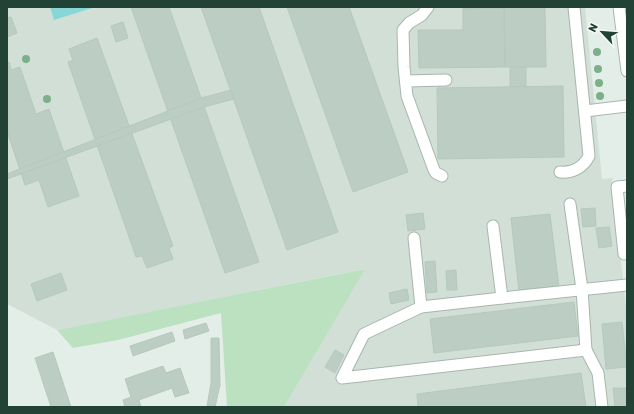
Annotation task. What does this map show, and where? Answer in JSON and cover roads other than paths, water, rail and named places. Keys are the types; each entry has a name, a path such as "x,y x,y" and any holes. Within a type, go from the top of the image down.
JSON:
{"street":[{"path":"428,7 422,15 409,23 403,30 404,67 407,96 434,170 442,176"},
{"path":"560,172 576,170 582,166 589,156 574,7"},
{"path":"619,7 625,38 627,71"},
{"path":"406,81 446,80"},
{"path":"584,111 627,106"},
{"path":"624,254 617,187 627,186"},
{"path":"570,204 582,289 586,350 598,373 602,407"},
{"path":"493,226 502,298"},
{"path":"414,238 421,307"},
{"path":"586,350 342,378 364,334 421,307 627,285"}],"water":[{"path":"50,7 92,7 92,8 54,20"}]}
